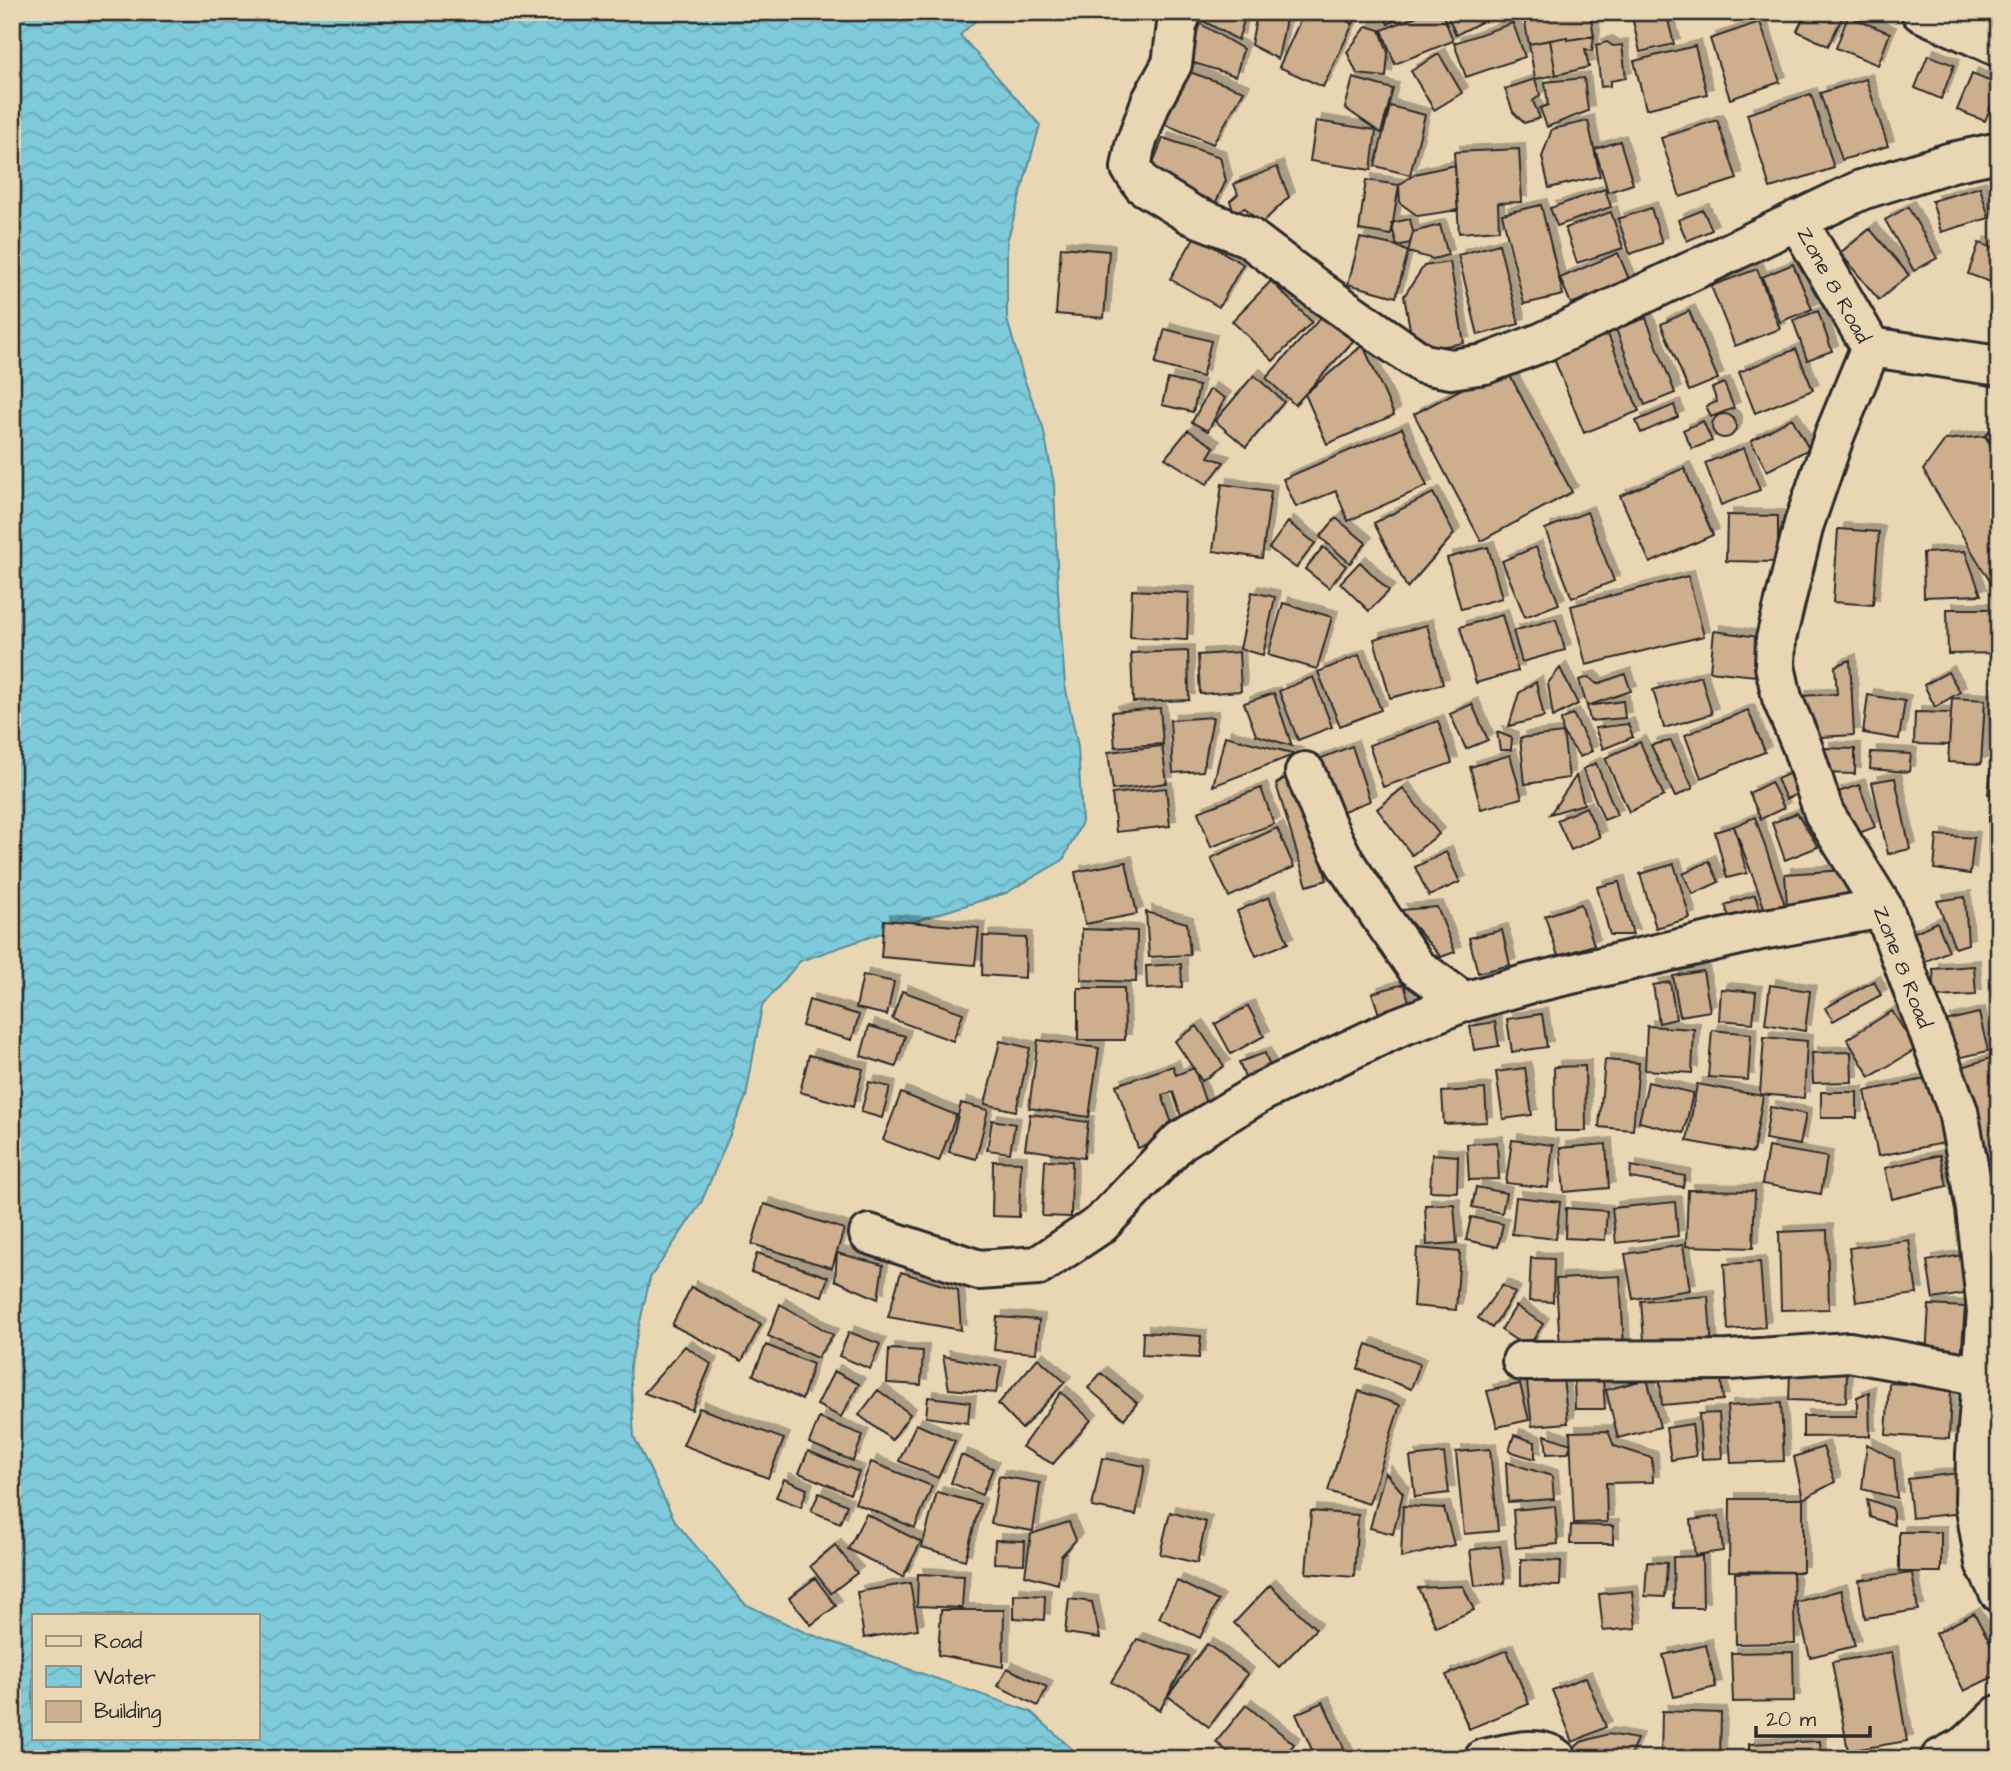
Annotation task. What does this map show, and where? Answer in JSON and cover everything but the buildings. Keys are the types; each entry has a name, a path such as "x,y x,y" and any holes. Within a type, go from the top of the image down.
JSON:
{"street":[{"path":"1182,12 1177,25 1172,64 1151,102 1135,146 1131,168 1143,185 1192,215 1248,237 1423,364 1451,369 1485,364 1543,342 1861,190 1952,162 1999,152"},
{"path":"1922,12 1999,47"},
{"name":"Zone 8 Road","path":"1797,220 1871,347 1835,434 1804,524 1776,639 1775,666 1782,698 1802,746 1824,813 1883,908 1958,1111 1987,1207 1987,1311 1975,1503 1985,1563 1999,1592"},
{"path":"1871,347 1999,366"},
{"path":"1305,772 1345,863 1402,947 1416,967 1464,1002"},
{"path":"869,1234 979,1270 1038,1266 1101,1224 1180,1141 1263,1091 1396,1028 1464,1002 1635,958 1762,930 1883,908"},
{"path":"1522,1361 1729,1360 1849,1352 1983,1377"},
{"path":"1940,1759 1967,1745 1999,1715"},
{"path":"1484,1759 1534,1751 1552,1754 1557,1759"}],"water":[{"path":"12,12 985,12 960,35 1040,125 1007,242 1007,319 1024,379 1043,427 1054,484 1065,685 1078,747 1082,822 1063,860 1006,893 800,961 762,1006 746,1097 701,1203 650,1278 630,1366 634,1437 676,1523 745,1604 804,1632 1031,1712 1083,1759 12,1759"}]}
